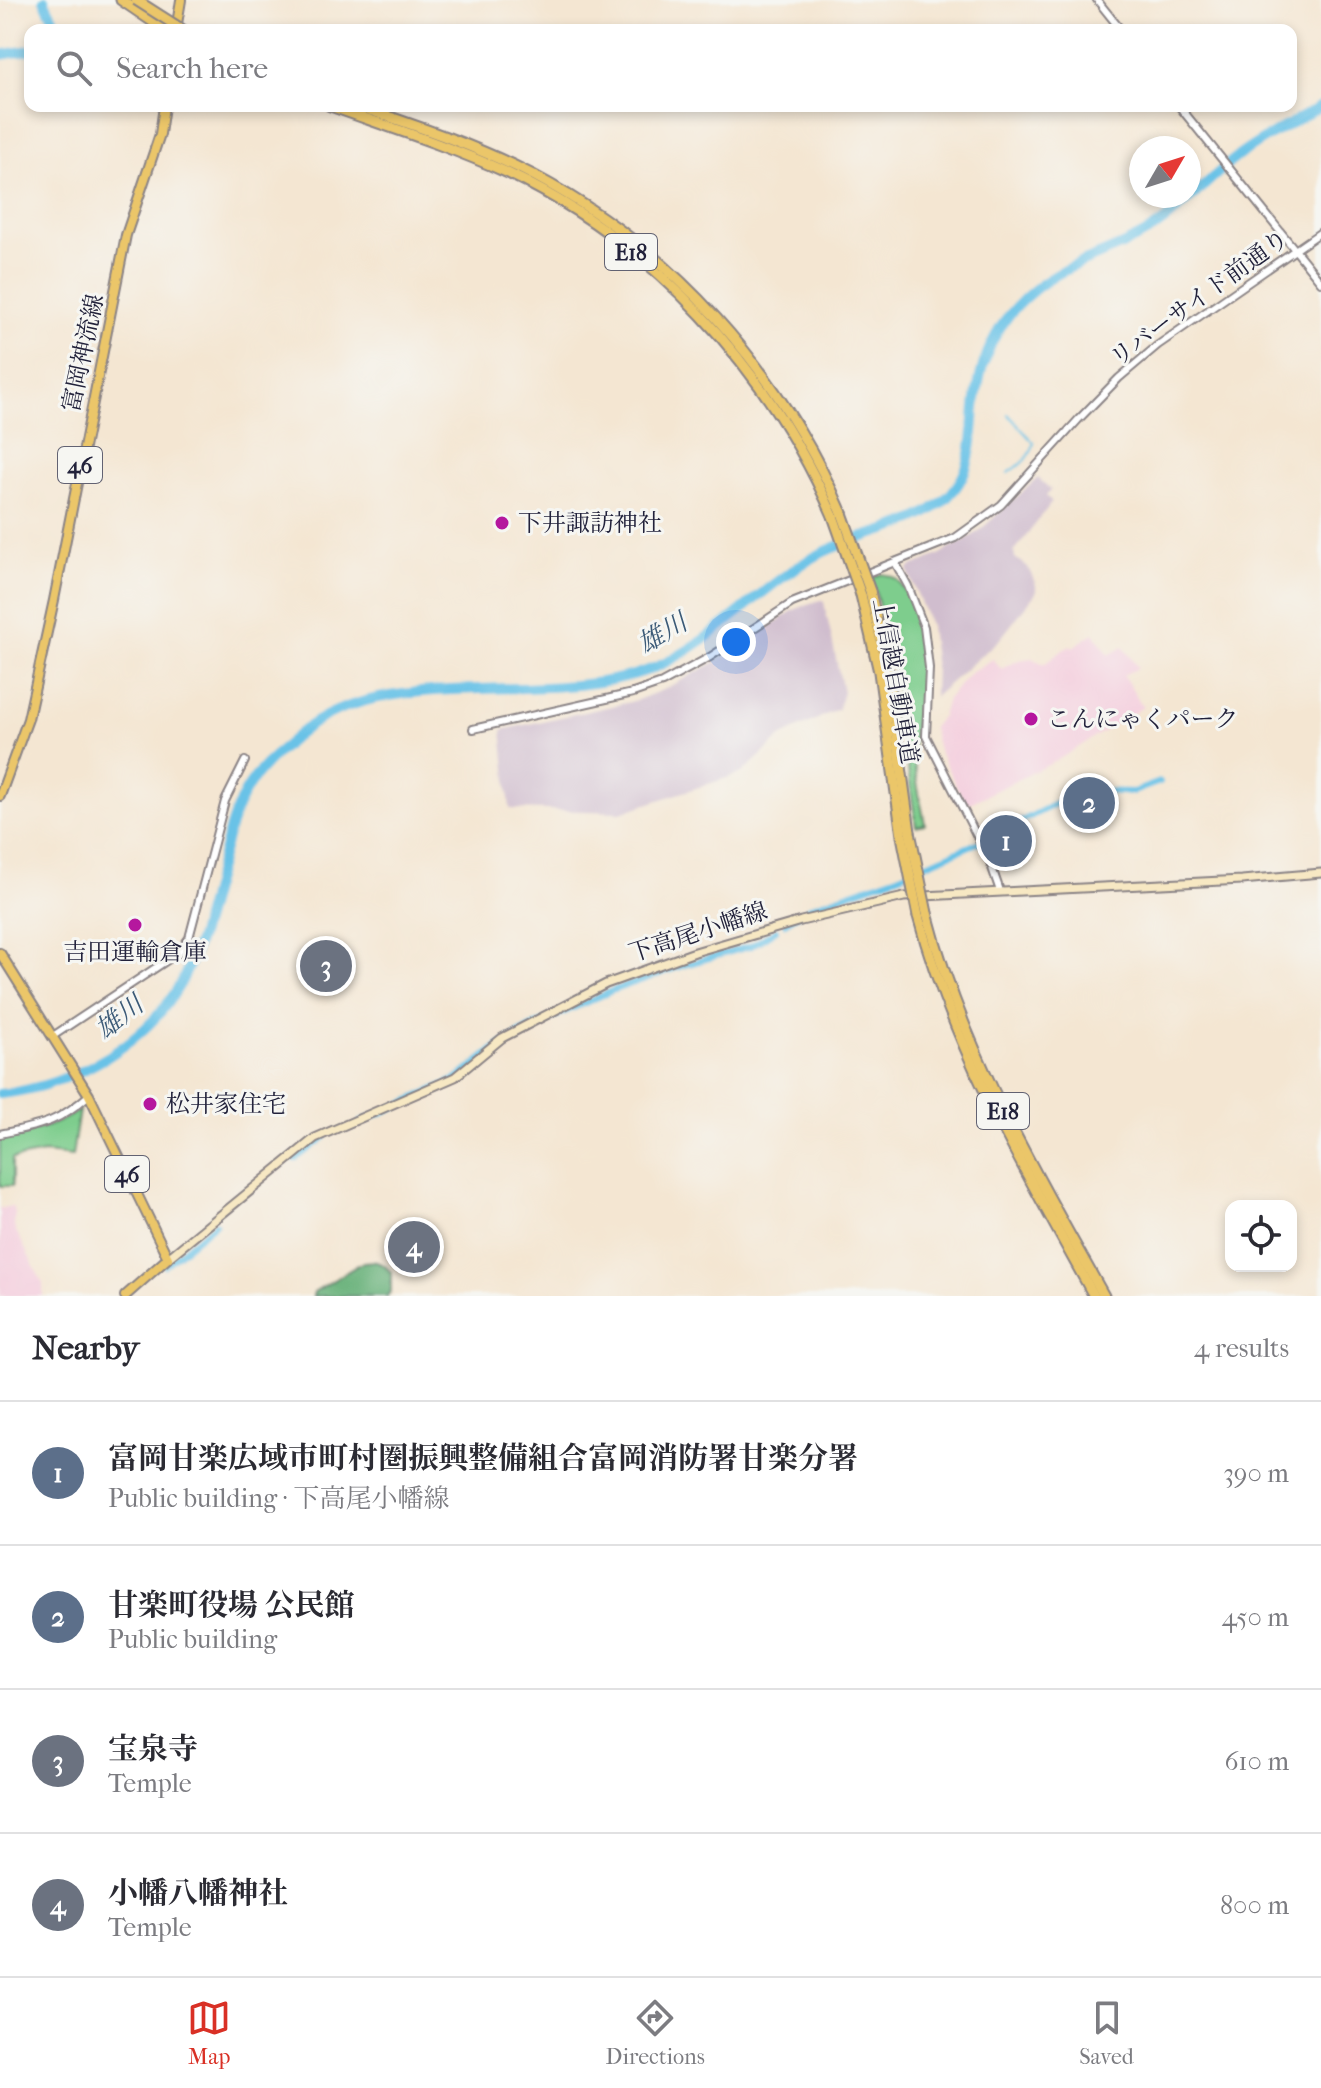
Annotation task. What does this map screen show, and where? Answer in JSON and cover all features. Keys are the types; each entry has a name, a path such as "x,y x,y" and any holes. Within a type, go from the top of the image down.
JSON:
{"highway":[{"path":"121,0 156,24"},
{"path":"136,0 174,24"},
{"name":"上信越自動車道","path":"347,112 451,149 507,173 583,217 639,258 691,305 756,380 837,515"},
{"name":"上信越自動車道","path":"375,112 453,139 522,170 597,215 654,258 713,314 763,374 808,444 866,593 888,671 906,834 945,1003 969,1061 1011,1144 1094,1296"},
{"name":"上信越自動車道","path":"923,915 975,1055 1104,1296"}],"main road":[{"path":"177,24 181,0"},
{"name":"富岡神流線","path":"0,796 28,719 123,249 160,134 163,112"},
{"name":"下高尾小幡線","path":"168,1258 315,1138 455,1077 502,1038 634,972 744,936 871,903 931,895 1254,880 1321,873"},
{"name":"46","path":"0,953 87,1092 168,1258"},
{"path":"125,1296 168,1258"}],"street":[{"path":"1097,0 1116,24"},
{"path":"1184,112 1321,282"},
{"name":"リバーサイド前通り","path":"473,729 633,693 662,683 700,663 792,603 955,538 1004,502 1119,378 1158,345 1321,232"},
{"path":"896,564 924,627 929,668 926,736 990,862 1000,891"},
{"path":"53,1036 178,953 189,938 225,801 245,761"},
{"path":"0,1134 49,1123 67,1114 87,1092"}],"shaded area":[{"path":"1038,478 1051,490 1046,496 1052,502 1014,552 1015,558 1028,567 1036,593 1000,639 934,697 935,668 930,626 908,571 910,567 939,555 977,533"},
{"path":"820,600 824,602 843,692 838,709 782,736 742,773 622,812 510,809 502,730 635,701 665,689 712,664 794,610"},
{"name":"こんにゃくパーク","path":"1094,633 1109,655 1123,647 1138,668 1123,675 1143,707 1056,761 965,803 938,750 932,727 942,716 947,699 970,673 993,659 1001,669 1019,660 1032,658 1044,664 1070,645 1073,647"},
{"path":"11,1206 15,1211 14,1227 43,1284 43,1296 0,1296 0,1209"}],"green space":[{"path":"881,574 894,578 904,590 916,619 921,645 921,684 913,752 925,824 916,826 894,669 872,578"},
{"path":"79,1110 72,1156 44,1153 12,1159 12,1186 0,1186 0,1137 51,1125"},
{"path":"374,1261 391,1272 391,1291 387,1296 313,1296 314,1292 363,1262"}],"waterway":[{"path":"44,0 56,24"},
{"path":"0,55 24,51"},
{"name":"雄川","path":"0,1094 43,1085 84,1070 137,1036 158,1015 187,971 241,800 262,768 299,734 334,712 376,698 422,692 568,686 614,679 656,667 698,643 797,567 818,555 931,511 946,499 965,472 983,365 991,344 1016,307 1063,271 1159,225 1237,157 1321,106"},
{"path":"1008,414 1034,443 1024,460 1008,473"},
{"path":"785,923 812,906 898,876 982,841 1081,791 1133,792 1160,782"},
{"path":"361,1122 457,1079 498,1046 529,1028 614,990 751,946 776,930"},
{"path":"295,1159 325,1137"},
{"path":"165,1265 215,1224"}],"place":[{"name":"下井諏訪神社","path":"502,523"},
{"name":"こんにゃくパーク","path":"1031,719"},
{"name":"甘楽町役場 公民館","path":"1089,803"},
{"name":"富岡甘楽広域市町村圏振興整備組合富岡消防署甘楽分署","path":"1006,841"},
{"name":"吉田運輸倉庫","path":"135,925"},
{"name":"宝泉寺","path":"326,966"},
{"name":"松井家住宅","path":"150,1104"},
{"name":"小幡八幡神社","path":"414,1247"}]}
